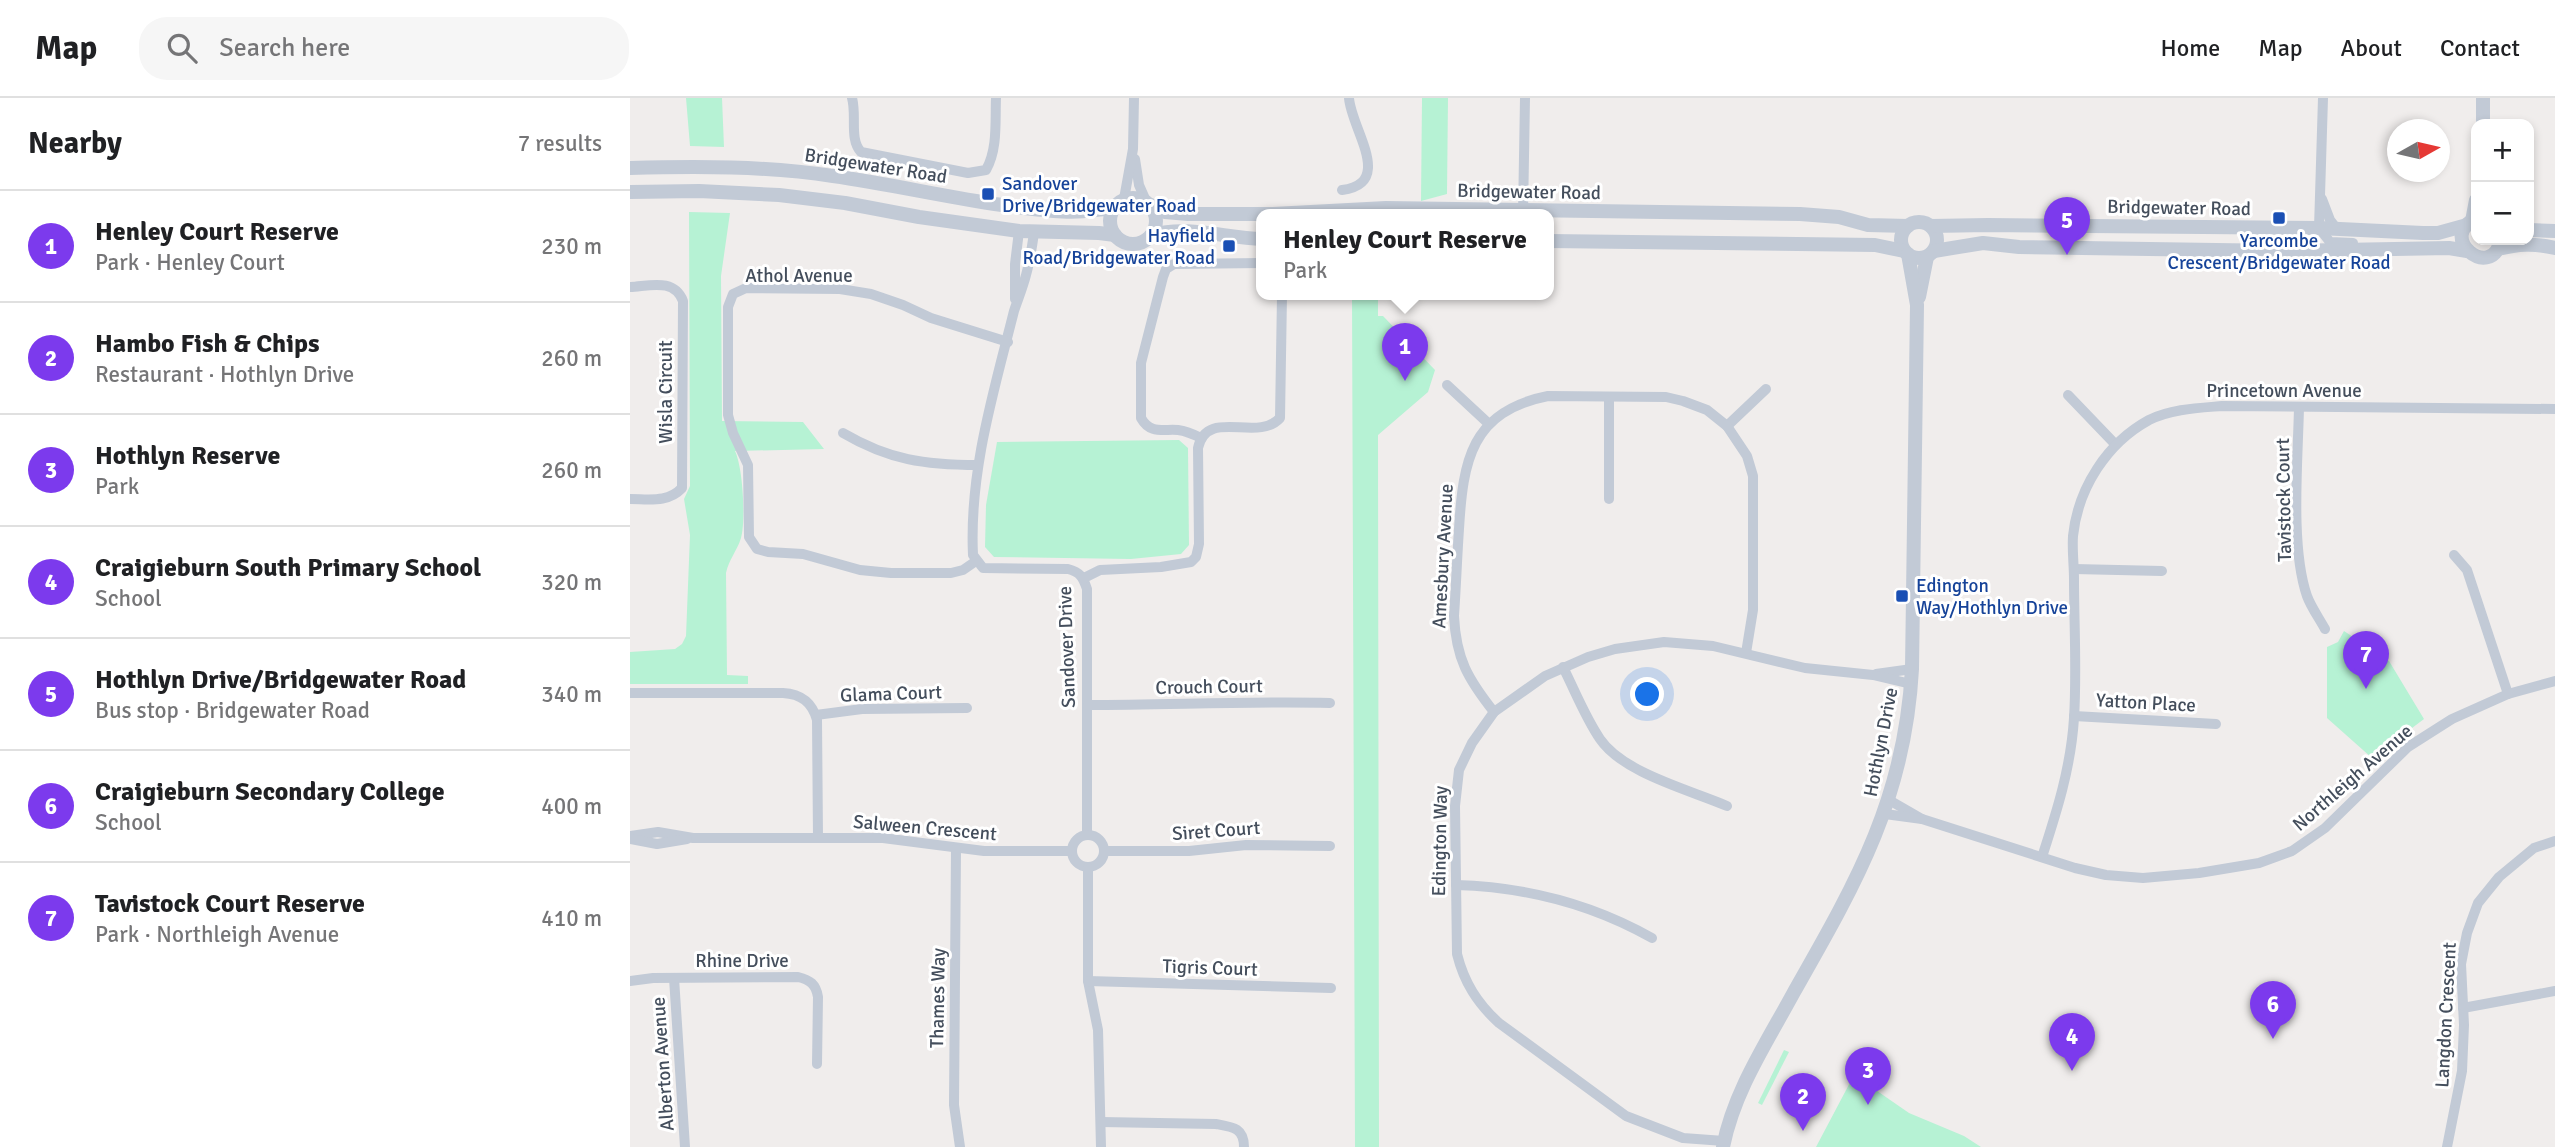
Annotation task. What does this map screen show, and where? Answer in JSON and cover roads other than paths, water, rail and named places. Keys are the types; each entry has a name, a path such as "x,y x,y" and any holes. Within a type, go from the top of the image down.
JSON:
{"street":[{"path":"852,98 855,111 854,137 856,146 862,152 978,173 986,170 991,159 996,98"},
{"path":"1133,149 1119,203 1109,223 1115,235 1126,243 1133,244 1147,240 1152,235 1156,220 1139,185 1133,149 1134,98"},
{"path":"1342,190 1352,189 1373,176 1354,123 1349,98"},
{"path":"1523,209 1525,98"},
{"path":"2323,98 2319,228 2330,242 2370,244 2385,251"},
{"path":"2483,98 2483,119"},
{"name":"Bridgewater Road","path":"630,168 699,165 830,175 1037,209 1084,212 1119,203"},
{"path":"630,192 724,191 845,203 1026,232 1091,232 1115,235"},
{"path":"2321,196 2330,220 2337,229"},
{"path":"1119,203 1131,197 1148,203"},
{"name":"Bridgewater Road","path":"1148,203 1165,212 1256,214"},
{"path":"1021,207 1026,232"},
{"path":"976,561 972,547 978,465 988,413 1015,309 1015,264 1037,209"},
{"name":"Bridgewater Road","path":"1367,209 1413,209"},
{"name":"Bridgewater Road","path":"1554,213 1819,214 1868,225 1908,226"},
{"path":"2467,251 2462,241 2471,221"},
{"name":"Bridgewater Road","path":"1931,226 2319,228 2438,233 2471,221"},
{"path":"1906,253 1902,246 1902,235 1908,226 1919,222 1931,226 1937,235 1931,254"},
{"path":"1152,235 1181,230 1256,239"},
{"path":"2534,230 2555,231"},
{"path":"1554,241 1875,245 1906,253 1917,259 1983,243 2026,247 2385,251 2449,248 2483,257 2499,245"},
{"path":"2534,244 2555,248"},
{"name":"Hothlyn Drive","path":"1724,1144 1742,1088 1849,894 1887,807 1907,720 1912,676 1917,305 1906,253"},
{"name":"Hothlyn Drive","path":"1917,305 1931,254"},
{"path":"1200,438 1178,430 1152,429 1145,425 1141,418 1142,363 1163,277 1166,269 1174,264 1256,263"},
{"name":"Wisla Circuit","path":"630,287 672,286 680,292 683,301 683,329 682,488 674,496 665,499 630,499"},
{"name":"Athol Avenue","path":"976,561 951,573 891,573 860,570 803,554 757,549 749,537 748,466 728,415 728,307 733,295 746,288 840,289 871,294 931,318 1008,342"},
{"path":"1084,578 1100,570 1161,567 1191,562 1196,557 1199,551 1200,438 1208,429 1265,427 1273,425 1280,418 1282,300"},
{"path":"1447,385 1489,424"},
{"path":"1727,426 1766,389"},
{"path":"2068,395 2115,444"},
{"name":"Amesbury Avenue","path":"1494,712 1472,683 1458,650 1454,616 1462,480 1476,442 1489,424 1507,410 1533,399 1548,396 1666,397 1707,411 1727,426 1747,456 1755,490 1753,610 1746,653"},
{"path":"1609,397 1609,499"},
{"name":"Princetown Avenue","path":"2042,858 2070,764 2074,716 2073,536 2082,499 2099,466 2115,444 2150,420 2186,409 2222,406 2555,409"},
{"name":"Tavistock Court","path":"2300,407 2300,568 2308,596 2325,629"},
{"path":"843,433 894,457 942,465 978,465"},
{"path":"2454,555 2467,570 2508,694"},
{"name":"Sandover Drive","path":"976,561 983,568 992,569 1068,569 1078,571 1084,578 1087,589 1087,835"},
{"path":"2074,569 2162,571"},
{"name":"Edington Way","path":"1724,1144 1683,1138 1644,1125 1612,1107 1484,1009 1462,974 1457,954 1455,806 1460,769 1472,743 1494,712 1529,686 1563,667 1615,649 1664,642 1713,646 1805,668 1912,676"},
{"path":"1563,667 1601,740 1615,755 1650,774 1727,806"},
{"name":"Northleigh Avenue","path":"1887,807 2042,858 2106,875 2143,878 2199,873 2259,863 2292,851 2325,828 2408,747 2452,719 2508,694 2555,681"},
{"path":"630,693 791,693 807,701 816,715 818,838"},
{"name":"Crouch Court","path":"1088,705 1330,703"},
{"name":"Glama Court","path":"816,715 862,709 967,708"},
{"name":"Yatton Place","path":"2074,716 2216,724"},
{"name":"Salween Crescent","path":"630,838 658,832 693,838 883,838 957,849 1071,851"},
{"path":"1087,835 1098,838 1104,851 1101,862 1088,868 1077,864 1071,851 1075,841 1087,835"},
{"name":"Langdon Crescent","path":"2447,1147 2462,1071 2461,964 2466,933 2478,904 2499,877 2534,848 2555,841"},
{"name":"Siret Court","path":"1104,851 1189,851 1246,845 1330,846"},
{"name":"Thames Way","path":"957,849 954,1092 960,1147"},
{"path":"1088,868 1088,981 1098,1030 1101,1147"},
{"path":"1456,885 1512,888 1560,898 1625,923 1652,938"},
{"name":"Rhine Drive","path":"630,981 798,977 809,980 816,987 818,997 817,1064"},
{"name":"Alberton Avenue","path":"674,978 684,1147"},
{"name":"Tigris Court","path":"1088,981 1331,988"},
{"path":"2463,1008 2555,991"},
{"path":"1101,1122 1216,1124 1234,1127 1244,1137 1244,1147"},
{"path":"1683,1138 1703,1147"}],"place":[{"name":"Sandover Drive/Bridgewater Road","path":"988,194"},
{"name":"Yarcombe Crescent/Bridgewater Road","path":"2279,218"},
{"name":"Hayfield Road/Bridgewater Road","path":"1229,246"},
{"name":"Hothlyn Drive/Bridgewater Road","path":"2067,255"},
{"name":"Henley Court Reserve","path":"1405,381"},
{"name":"Edington Way/Hothlyn Drive","path":"1902,596"},
{"name":"Tavistock Court Reserve","path":"2366,689"},
{"name":"Craigieburn Secondary College","path":"2273,1039"},
{"name":"Craigieburn South Primary School","path":"2072,1071"},
{"name":"Hothlyn Reserve","path":"1868,1105"},
{"name":"Hambo Fish & Chips","path":"1803,1131"}]}
